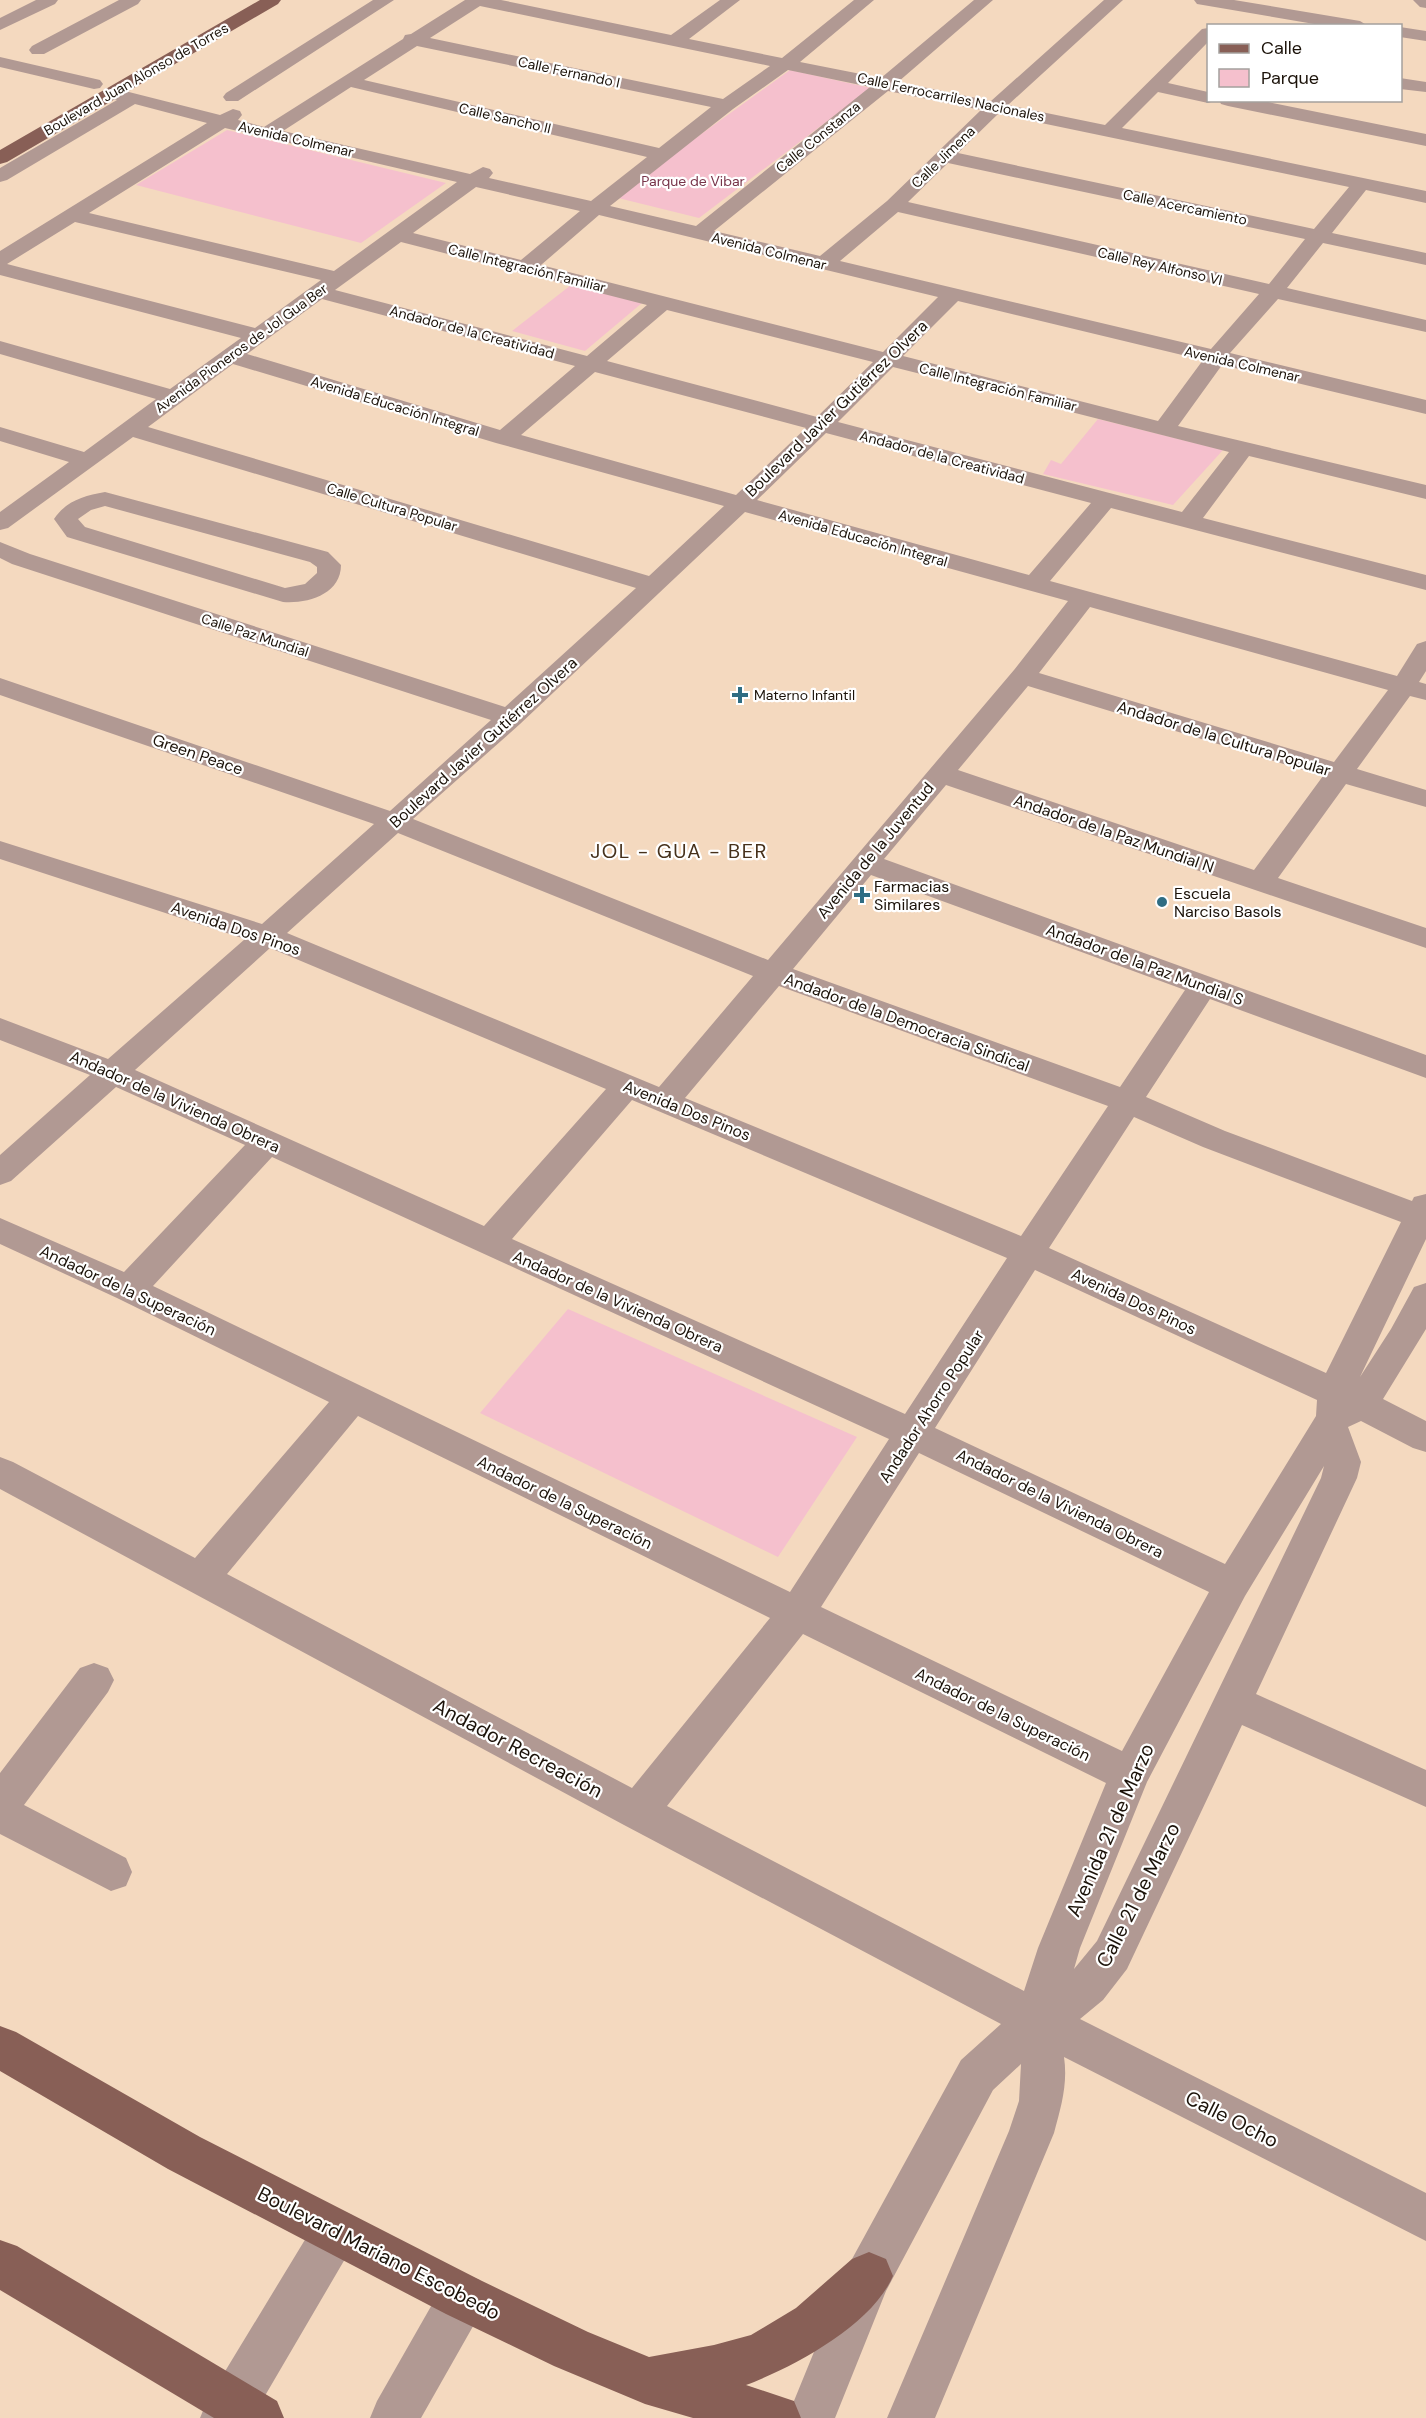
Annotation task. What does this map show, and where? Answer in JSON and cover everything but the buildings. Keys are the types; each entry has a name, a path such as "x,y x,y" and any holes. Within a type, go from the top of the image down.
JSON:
{"main road":[{"name":"Boulevard Juan Alonso de Torres","path":"0,158 124,92 272,0"},
{"name":"Boulevard Juan Alonso de Torres","path":"0,138 203,20"},
{"name":"Boulevard Mariano Escobedo","path":"0,2047 184,2152 463,2297 571,2349 645,2380 777,2418"},
{"path":"0,2263 239,2413"},
{"path":"645,2380 717,2368 748,2360 784,2344 834,2311 869,2276"}],"street":[{"path":"0,25 49,0"},
{"path":"38,50 132,0"},
{"path":"0,260 229,111 385,0"},
{"path":"273,129 411,39 476,0"},
{"name":"Calle Ferrocarriles Nacionales","path":"476,0 1426,197"},
{"path":"676,40 731,0"},
{"path":"525,268 598,205 726,105 787,63 865,0"},
{"name":"Calle Constanza","path":"706,227 885,84 984,0"},
{"name":"Calle Jimena","path":"827,260 894,206 995,106 1114,0"},
{"path":"1203,0 1347,24"},
{"path":"1422,0 1426,3"},
{"path":"572,19 591,6"},
{"path":"1219,24 1240,7"},
{"path":"1402,32 1426,36"},
{"name":"Calle Fernando I","path":"411,39 726,105"},
{"path":"1110,130 1204,41"},
{"path":"0,62 94,84"},
{"name":"Calle Sancho II","path":"347,81 663,155"},
{"path":"1402,82 1426,87"},
{"path":"1154,86 1207,97"},
{"path":"0,176 124,92"},
{"name":"Avenida Colmenar","path":"124,92 229,111 273,129 1218,354 1426,407"},
{"path":"1238,102 1426,140"},
{"name":"Calle Acercamiento","path":"943,156 1426,259"},
{"name":"Avenida Pioneros de Jol Gua Ber","path":"0,524 478,176"},
{"path":"1164,429 1218,354 1273,292 1362,183"},
{"name":"Avenida Colmenar","path":"598,205 706,227 952,295 1426,398"},
{"name":"Calle Rey Alfonso VI","path":"894,206 1426,326"},
{"path":"72,215 338,278"},
{"name":"Calle Integración Familiar","path":"396,235 1164,429 1426,492"},
{"path":"0,269 259,336"},
{"name":"Andador de la Creatividad","path":"319,292 1426,582"},
{"name":"Boulevard Javier Gutiérrez Olvera","path":"0,1173 511,718 822,425 952,295"},
{"path":"504,438 663,302"},
{"path":"0,348 173,397"},
{"name":"Avenida Educación Integral","path":"232,357 504,438 1415,689"},
{"name":"Calle Cultura Popular","path":"130,429 653,585"},
{"path":"0,434 87,460"},
{"path":"1188,520 1244,448"},
{"path":"263,637 320,587 330,570 327,561 105,499 86,503 73,510 66,519 76,532 283,595 298,595 320,587"},
{"path":"1034,584 1106,500"},
{"name":"Calle Paz Mundial","path":"0,549 21,559 511,718"},
{"name":"Avenida de la Juventud","path":"665,1101 771,972 1023,676 1084,598"},
{"path":"1260,882 1341,773 1415,689 1426,649"},
{"name":"Andador de la Cultura Popular","path":"1023,676 1426,800"},
{"name":"Green Peace","path":"0,686 395,822"},
{"name":"Andador de la Paz Mundial N","path":"939,773 1426,938"},
{"name":"Andador de la Democracia Sindical","path":"395,822 771,972 1128,1102 1214,1139 1424,1212"},
{"name":"Avenida Dos Pinos","path":"7,861 266,935 1028,1252 1340,1410 1426,1438"},
{"name":"Andador de la Paz Mundial S","path":"864,862 1426,1067"},
{"name":"Andador Ahorro Popular","path":"638,1812 796,1614 914,1434 1028,1252 1204,985"},
{"name":"Andador de la Vivienda Obrera","path":"0,1028 112,1072 914,1434 1232,1585"},
{"path":"489,1243 627,1086"},
{"path":"129,1289 268,1142"},
{"name":"Avenida 21 de Marzo","path":"1038,2020 1059,1948 1130,1775 1232,1585 1340,1410 1358,1341 1424,1212"},
{"name":"Andador de la Superación","path":"0,1230 129,1289 351,1399 1130,1775"},
{"path":"1340,1410 1404,1338 1426,1296"},
{"path":"201,1578 351,1399"},
{"name":"Calle 21 de Marzo","path":"1038,2020 1080,1995 1096,1978 1112,1955 1339,1478 1343,1462 1340,1410"},
{"name":"Andador Recreación","path":"0,1472 638,1812 1038,2020"},
{"path":"0,1805 94,1680"},
{"path":"1232,1702 1426,1789"},
{"path":"0,1813 111,1872"},
{"path":"811,2418 869,2276 977,2075 1038,2020"},
{"path":"911,2418 1031,2133 1041,2101 1044,2072 1038,2020"},
{"name":"Calle Ocho","path":"1038,2020 1426,2218"},
{"path":"239,2413 336,2231"},
{"path":"394,2418 463,2297"}],"green space":[{"name":"Parque de Vibar","path":"790,70 871,88 699,218 614,197"},
{"path":"227,130 446,183 361,243 136,185"},
{"path":"571,285 642,303 585,351 512,331"},
{"path":"1098,419 1223,450 1173,505 1043,474 1051,460 1061,464"},
{"path":"568,1309 857,1437 778,1557 480,1413"}],"place":[{"name":"Materno Infantil","path":"740,695"},
{"name":"Farmacias Similares","path":"862,895"},
{"name":"Escuela Narciso Basols","path":"1162,902"}],"district":[{"name":"JOL - GUA - BER","path":"679,851"}]}
